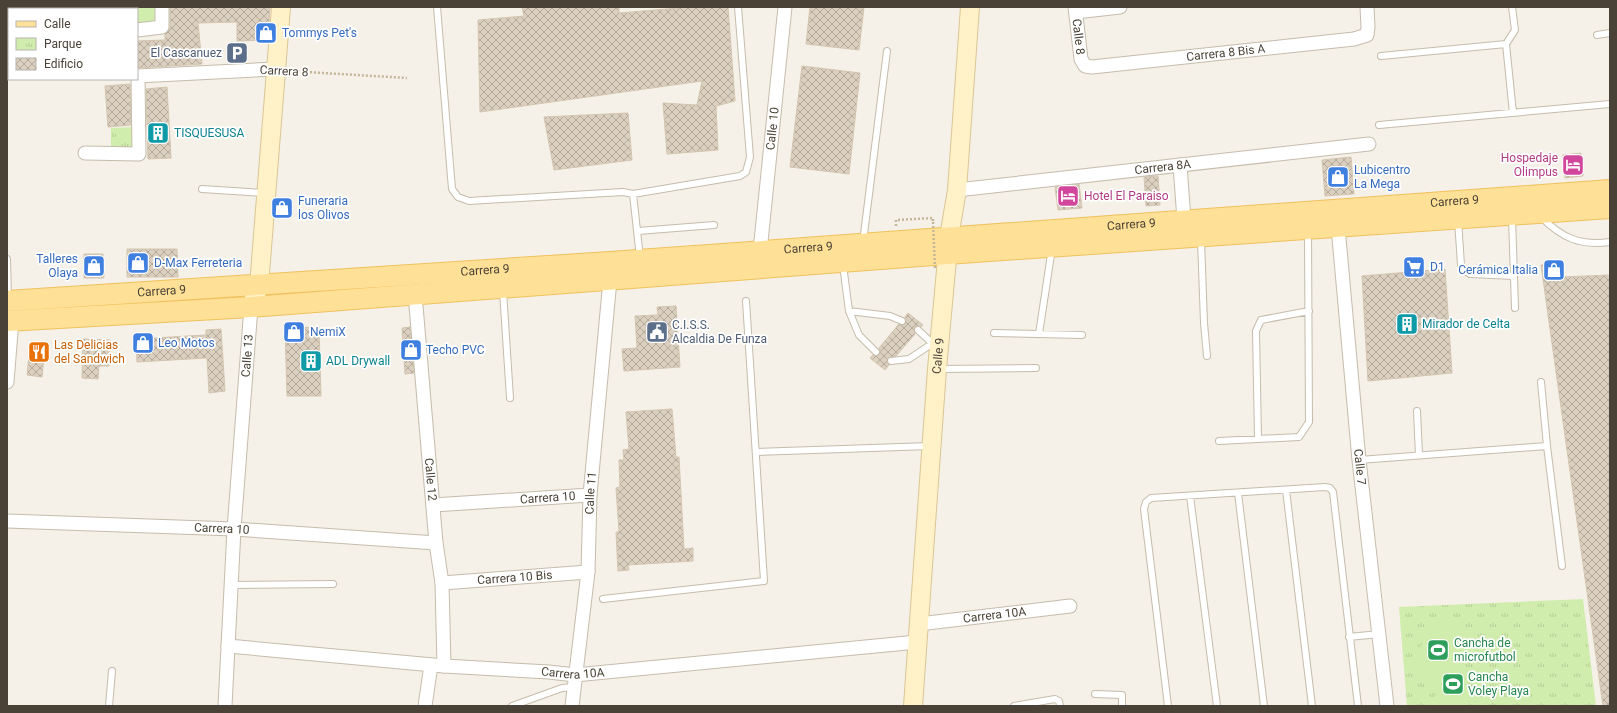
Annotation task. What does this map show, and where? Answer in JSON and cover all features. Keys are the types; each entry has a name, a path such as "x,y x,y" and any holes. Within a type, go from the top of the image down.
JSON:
{"main road":[{"name":"Calle 13","path":"251,307 259,286 281,7"},
{"name":"Calle 9","path":"913,706 930,446 937,369 936,341 944,253 957,190 970,7"},
{"name":"Carrera 9","path":"8,301 259,286 863,243 944,253 1184,220 1610,190"},
{"name":"Carrera 9","path":"10,320 251,307 944,253 1307,230 1535,212 1610,208"}],"street":[{"path":"138,30 162,27 162,7"},
{"name":"Calle 10","path":"760,251 785,7"},
{"path":"1076,10 1120,7"},
{"name":"Carrera 8 Bis A","path":"1085,66 1338,40 1367,35 1368,27 1366,7"},
{"name":"Calle 8","path":"1076,10 1081,59 1085,66"},
{"name":"Carrera 8","path":"138,76 276,69"},
{"path":"84,153 139,154 138,76"},
{"name":"Carrera 8A","path":"957,190 1369,144"},
{"path":"1180,165 1184,220"},
{"name":"Calle 7","path":"1338,227 1359,460 1387,706"},
{"name":"Calle 11","path":"572,706 588,572 590,495 610,280"},
{"name":"Calle 12","path":"415,294 436,543 442,583 438,665 425,706"},
{"name":"Calle 13","path":"226,706 234,530 251,307"},
{"path":"7,382 10,320"},
{"name":"Carrera 10","path":"433,505 590,495"},
{"name":"Carrera 10","path":"7,521 234,530 436,543"},
{"name":"Carrera 10 Bis","path":"442,583 588,572"},
{"name":"Carrera 10A","path":"228,646 438,665 550,672 575,681 918,633 1070,606"}],"lane":[{"path":"437,7 452,189 458,197 469,201 622,192 633,194 740,176 746,172 750,157 738,7"},
{"path":"1512,7 1515,30 1506,44 1513,113"},
{"path":"1597,35 1610,33"},
{"path":"1381,56 1506,44"},
{"path":"863,243 887,51"},
{"path":"1378,125 1610,104"},
{"path":"202,189 266,193"},
{"path":"633,194 640,260"},
{"path":"1535,212 1556,232 1566,238 1599,244 1610,242"},
{"path":"1512,214 1515,308"},
{"path":"1458,218 1461,265 1465,271 1470,274 1514,276"},
{"path":"638,231 714,225"},
{"path":"1219,441 1299,437 1309,422 1307,230"},
{"path":"1200,237 1204,323 1208,356"},
{"path":"1039,334 1052,247"},
{"path":"7,259 8,301"},
{"path":"842,262 849,311 858,335 876,352"},
{"path":"502,288 510,398"},
{"path":"603,599 764,581 746,301"},
{"path":"849,311 890,316 902,321"},
{"path":"1258,439 1257,324 1261,320 1309,311"},
{"path":"891,361 909,359 936,341 918,330"},
{"path":"994,333 1082,335"},
{"path":"937,369 1036,368"},
{"path":"1541,382 1547,446 1562,566"},
{"path":"1417,411 1419,455"},
{"path":"756,452 930,446"},
{"path":"1359,460 1547,446"},
{"path":"1168,706 1144,509 1146,502 1150,498 1325,487 1330,488 1333,492 1358,706"},
{"path":"1286,490 1312,706"},
{"path":"1238,493 1264,706"},
{"path":"1190,496 1217,706"},
{"path":"231,585 333,584"},
{"path":"1349,637 1380,634"},
{"path":"109,706 112,671"},
{"path":"512,706 562,688 575,681"},
{"path":"1095,694 1122,695 1122,706"},
{"path":"1014,706 1055,699 1059,701 1060,706"}],"path":[{"name":"Carrera 8","path":"276,69 293,72 407,78"},
{"path":"933,222 944,253"}],"green space":[{"path":"160,7 160,23 138,25 138,8 125,8"},
{"path":"134,127 135,149 111,149 111,128"},
{"path":"1583,599 1596,706 1407,706 1399,607"},
{"name":"Cancha de microfutbol","path":"1439,614 1468,631 1437,685 1408,669"},
{"name":"Cancha Voley Playa","path":"1448,675 1476,692 1468,706 1429,706"}],"building":[{"path":"170,7 270,7 268,40 237,41 237,22 198,23 202,64 138,68 138,41 165,40 165,34 170,27"},
{"path":"522,7 619,7 619,13 690,7 728,7 735,101 716,106 718,150 667,154 663,103 697,105 702,81 480,112 478,20 524,16"},
{"path":"810,7 864,7 859,50 806,44"},
{"path":"802,66 860,73 849,174 790,167"},
{"path":"130,84 131,125 108,127 105,86"},
{"name":"TISQUESUSA","path":"167,87 171,158 148,159 146,89"},
{"path":"628,113 632,160 554,170 544,117"},
{"name":"Hospedaje Olimpus","path":"1581,153 1583,176 1565,178 1563,155"},
{"name":"Lubicentro La Mega","path":"1351,157 1354,194 1325,196 1322,160"},
{"path":"1158,176 1160,205 1146,206 1144,177"},
{"name":"Hotel El Paraiso","path":"1079,184 1082,208 1058,210 1055,187"},
{"path":"127,249 177,249 178,277 127,277"},
{"name":"Talleres Olaya","path":"84,254 103,254 104,278 84,278"},
{"path":"1561,262 1562,277 1610,275 1610,706 1603,706 1541,265"},
{"name":"Mirador de Celta","path":"1445,269 1452,373 1368,381 1362,276"},
{"name":"C.I.S.S. Alcaldia De Funza","path":"676,306 680,367 624,371 622,349 637,348 635,316 658,315 657,307"},
{"path":"908,313 923,325 921,327 914,327 915,334 896,356 888,358 887,361 889,365 885,370 870,358 873,355 879,355 879,348 899,324 905,324 905,317"},
{"path":"319,327 321,396 287,396 285,328"},
{"path":"410,327 414,373 405,374 402,328"},
{"path":"221,329 225,391 209,393 207,358 137,362 136,339 206,335 206,330"},
{"path":"83,339 110,340 109,366 99,366 98,379 82,378"},
{"path":"30,346 45,347 42,377 27,375"},
{"path":"672,409 676,457 679,457 684,549 693,548 693,561 628,565 629,570 618,571 616,532 619,532 616,488 620,487 619,460 624,460 623,450 629,449 626,412"}],"place":[{"name":"Tommys Pet's","path":"266,33"},
{"name":"El Cascanuez","path":"237,53"},
{"name":"TISQUESUSA","path":"158,133"},
{"name":"Hospedaje Olimpus","path":"1573,165"},
{"name":"Lubicentro La Mega","path":"1338,177"},
{"name":"Hotel El Paraiso","path":"1068,196"},
{"name":"Funeraria los Olivos","path":"282,208"},
{"name":"D-Max Ferreteria","path":"138,263"},
{"name":"Talleres Olaya","path":"94,266"},
{"name":"D1","path":"1414,267"},
{"name":"Cerámica Italia","path":"1554,270"},
{"name":"Mirador de Celta","path":"1407,324"},
{"name":"NemiX","path":"294,332"},
{"name":"C.I.S.S. Alcaldia De Funza","path":"657,332"},
{"name":"Leo Motos","path":"143,343"},
{"name":"Techo PVC","path":"411,350"},
{"name":"Las Delicias del Sandwich","path":"39,352"},
{"name":"ADL Drywall","path":"311,361"},
{"name":"Cancha de microfutbol","path":"1438,650"},
{"name":"Cancha Voley Playa","path":"1453,684"}]}
